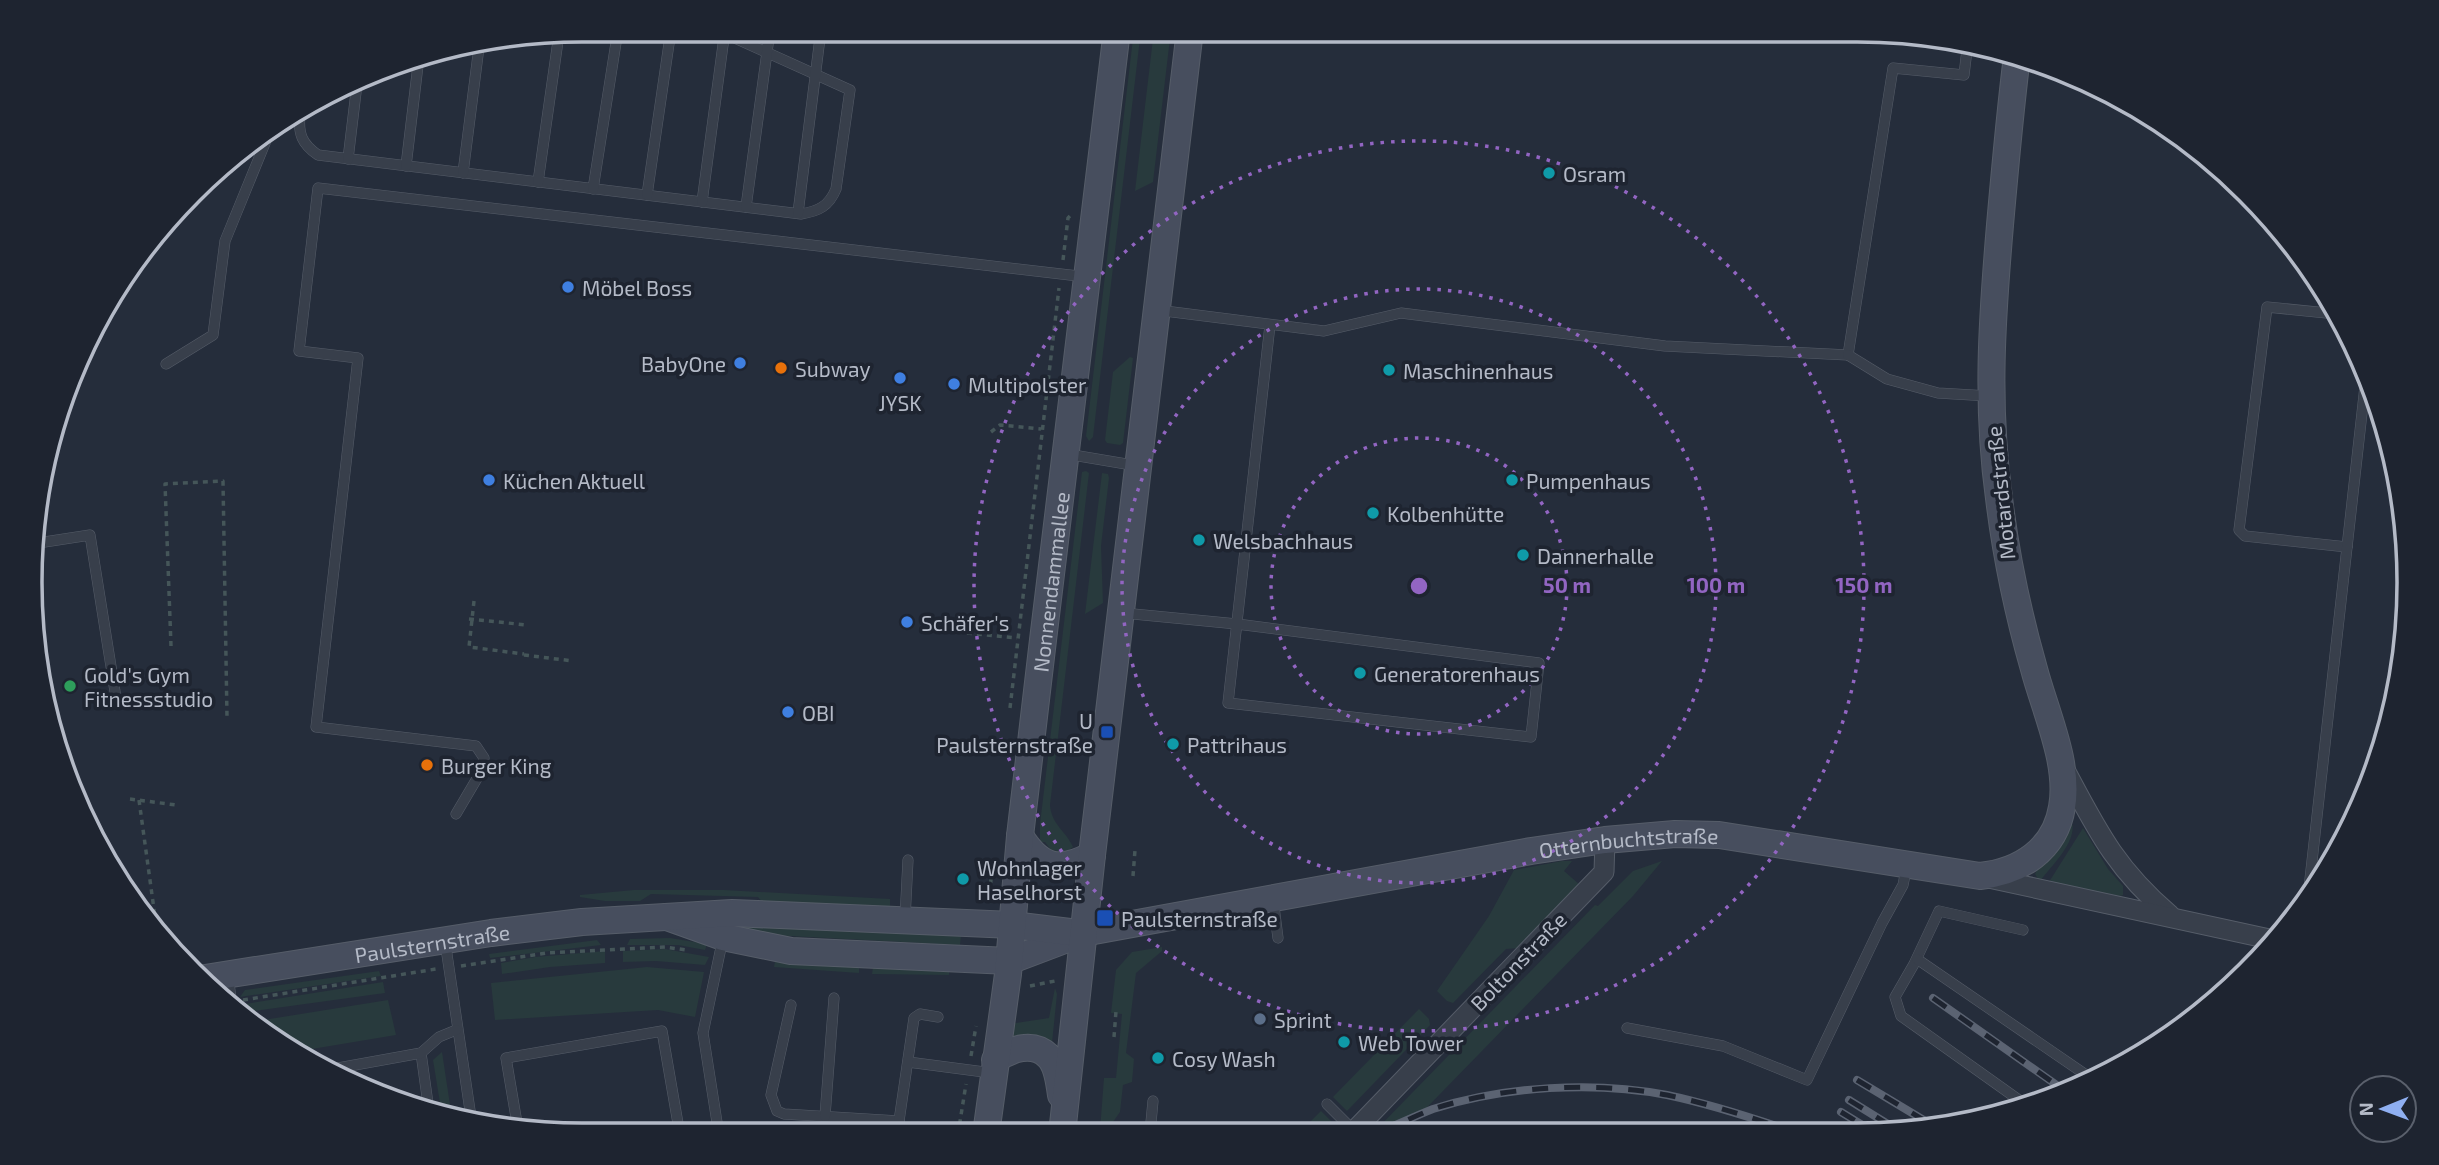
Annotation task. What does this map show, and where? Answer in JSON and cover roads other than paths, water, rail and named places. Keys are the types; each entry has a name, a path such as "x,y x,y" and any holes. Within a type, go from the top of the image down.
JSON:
{"main road":[{"name":"Nonnendammallee","path":"986,1123 985,1068 1009,961 1005,913 1020,836 1116,42"},
{"path":"1063,1122 1189,42"},
{"name":"Motardstraße","path":"1980,876 2001,873 2019,866 2036,854 2049,839 2062,810 2064,794 2061,761 2009,572 1998,495 1990,396 1991,326 2016,66"},
{"name":"Otternbuchtstraße","path":"1083,933 1531,851 1605,840 1675,834 1719,835 1980,876"},
{"path":"1020,836 1030,852 1042,862 1057,866 1076,864 1092,855"},
{"name":"Paulsternstraße","path":"213,977 444,940 582,922 732,913 905,921 1005,913 1083,933"},
{"name":"Paulsternstraße","path":"667,917 721,947 1009,961 1083,933"},
{"path":"985,1068 1006,1052 1020,1048 1035,1049 1048,1056 1058,1076 1063,1122"}],"street":[{"name":"Otternbuchtstraße","path":"2061,761 2096,830 2119,866 2142,892 2174,918"},
{"name":"Boltonstraße","path":"1361,1123 1604,872 1605,840"},
{"name":"Otternbuchtstraße","path":"1980,876 2264,938"}],"lane":[{"path":"593,189 616,42"},
{"path":"647,195 669,42"},
{"path":"702,202 721,42"},
{"path":"300,121 301,137 306,147 318,155 798,214 816,212 831,202 836,189 850,90 744,42"},
{"path":"746,207 768,42"},
{"path":"798,214 820,42"},
{"path":"538,182 558,43"},
{"path":"463,173 478,52"},
{"path":"1848,355 1894,68 1964,75 1967,53"},
{"path":"406,166 418,68"},
{"path":"348,159 356,92"},
{"path":"166,365 213,335 225,241 264,146"},
{"path":"456,814 482,771 484,758 475,746 316,727 358,358 299,351 318,188 1087,277"},
{"path":"2325,313 2267,307 2239,530 2245,536 2347,547"},
{"path":"1157,310 1324,331 1401,313 1665,346 1848,355 1887,379 1910,386 1938,393 1990,396"},
{"path":"1122,613 1237,624 1539,663 1531,737 1228,703 1237,624 1270,325"},
{"path":"2310,876 2365,401"},
{"path":"1066,454 1139,466"},
{"path":"44,542 90,535 117,704"},
{"path":"905,921 908,860"},
{"path":"1627,1028 1723,1046 1807,1080 1903,885 1907,864"},
{"path":"1273,898 1278,939"},
{"path":"2018,1098 1901,1016 1895,997 1939,911 2022,930"},
{"path":"444,940 470,1111"},
{"path":"717,1123 703,1033 721,947"},
{"path":"1917,958 2083,1073"},
{"path":"228,975 230,993"},
{"path":"825,1116 834,998"},
{"path":"791,1005 771,1095 780,1113 899,1121 916,1014 938,1017"},
{"path":"343,1067 421,1053 439,1037 456,1030"},
{"path":"516,1118 506,1058 662,1031 678,1123"},
{"path":"421,1053 427,1100"},
{"path":"908,1062 985,1068"},
{"path":"1151,1123 1153,1101"},
{"path":"1327,1104 1345,1123"}],"railway":[{"path":"1933,998 2056,1085"},
{"path":"1857,1080 1921,1119"},
{"path":"1400,1123 1433,1109 1489,1095 1580,1087 1667,1095 1767,1123"},
{"path":"1849,1100 1885,1122"},
{"path":"1841,1112 1859,1123"}],"place":[{"name":"Osram","path":"1549,173"},
{"name":"Möbel Boss","path":"568,287"},
{"name":"BabyOne","path":"740,363"},
{"name":"Subway","path":"781,368"},
{"name":"Maschinenhaus","path":"1389,370"},
{"name":"JYSK","path":"900,378"},
{"name":"Multipolster","path":"954,384"},
{"name":"Küchen Aktuell","path":"489,480"},
{"name":"Pumpenhaus","path":"1512,480"},
{"name":"Kolbenhütte","path":"1373,513"},
{"name":"Welsbachhaus","path":"1199,540"},
{"name":"Dannerhalle","path":"1523,555"},
{"name":"Schäfer's","path":"907,622"},
{"name":"Generatorenhaus","path":"1360,673"},
{"name":"Gold's Gym Fitnessstudio","path":"70,686"},
{"name":"OBI","path":"788,712"},
{"name":"U Paulsternstraße","path":"1107,732"},
{"name":"Pattrihaus","path":"1173,744"},
{"name":"Burger King","path":"427,765"},
{"name":"Wohnlager Haselhorst","path":"963,879"},
{"name":"Paulsternstraße","path":"1105,918"},
{"name":"Sprint","path":"1260,1019"},
{"name":"Web Tower","path":"1344,1042"},
{"name":"Cosy Wash","path":"1158,1058"}]}
